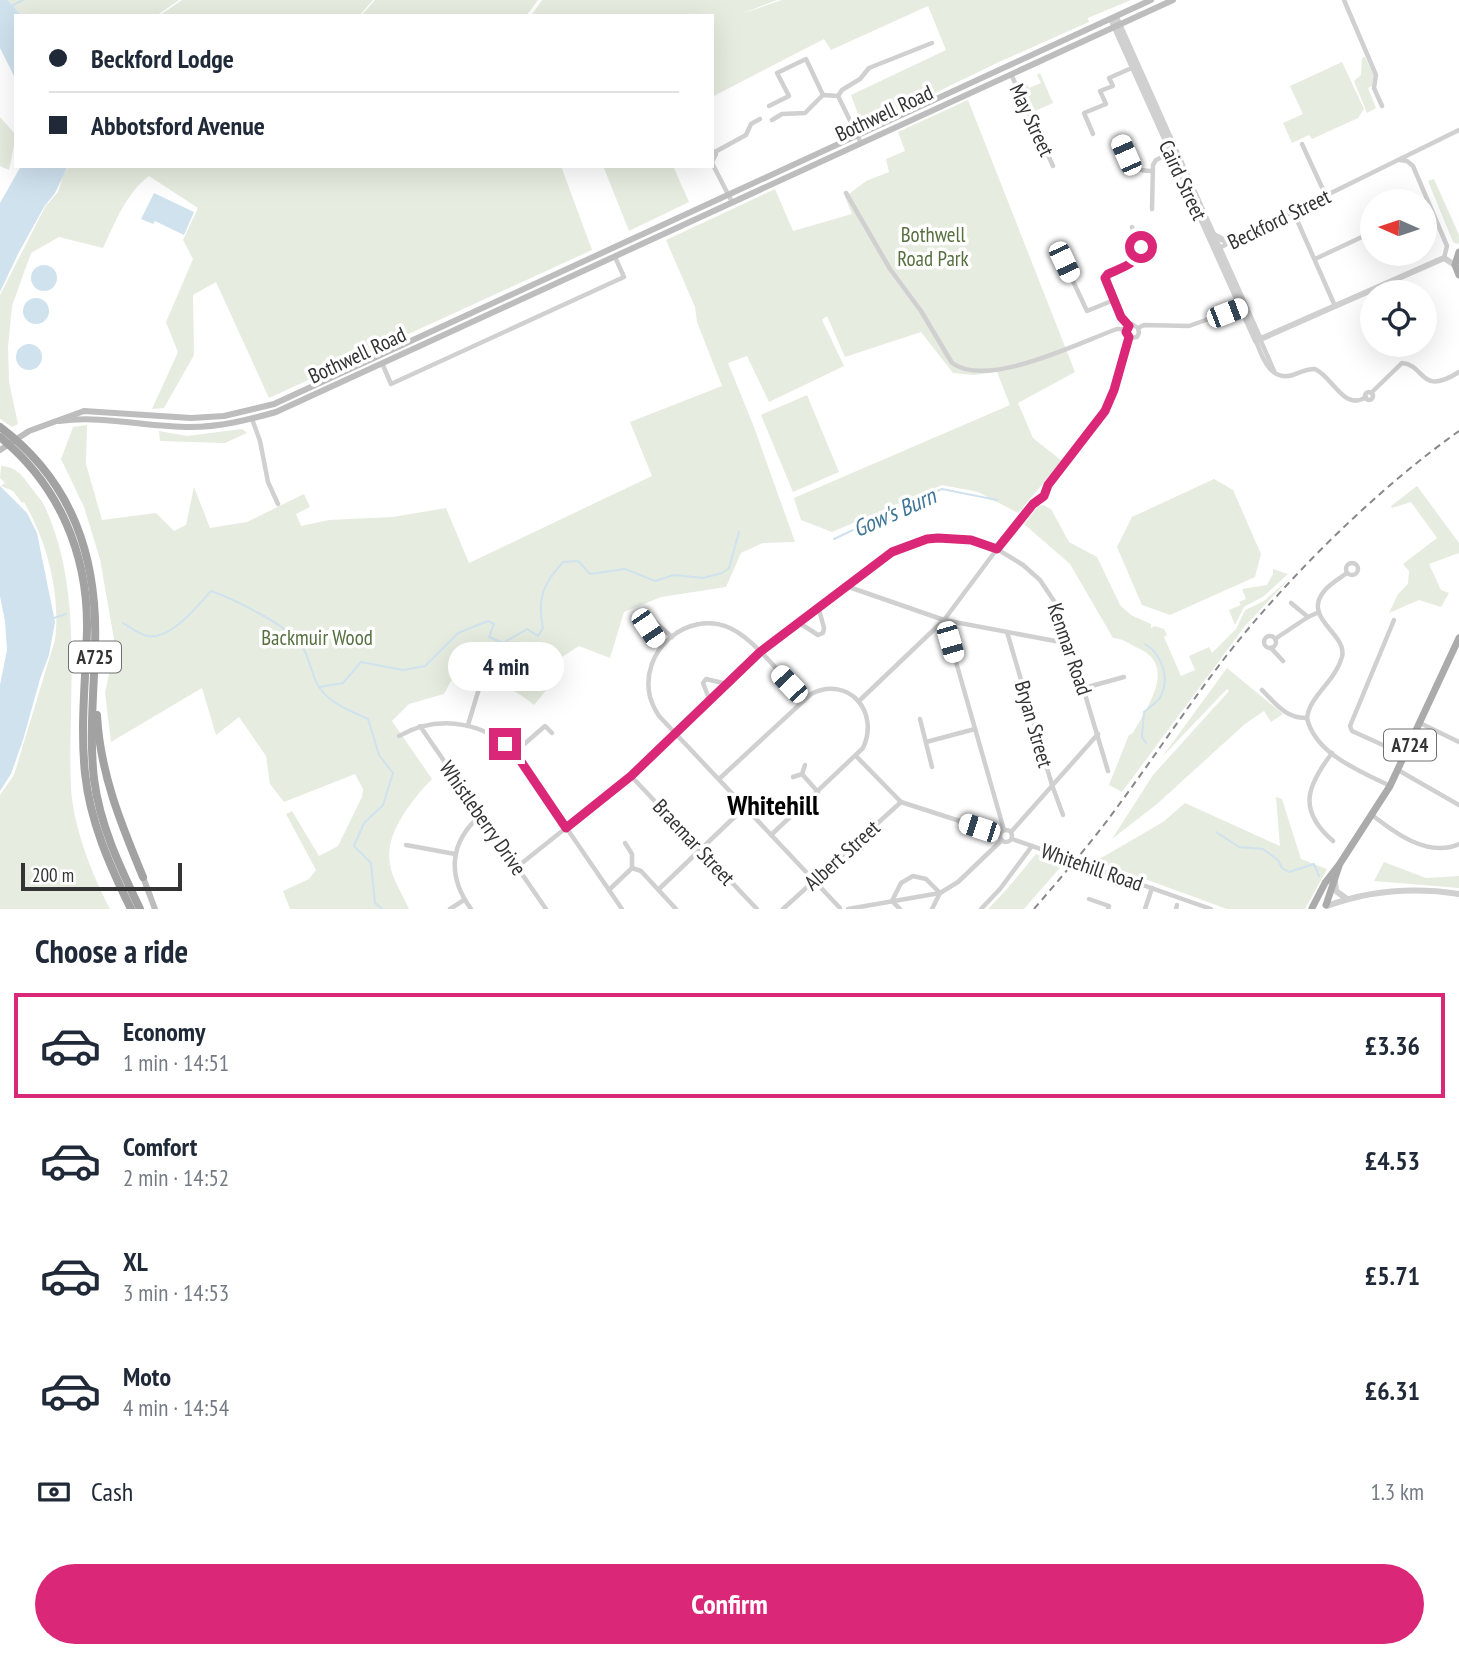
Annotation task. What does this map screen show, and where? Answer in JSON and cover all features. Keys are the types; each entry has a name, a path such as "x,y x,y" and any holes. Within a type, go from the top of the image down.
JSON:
{"highway":[{"name":"A725","path":"0,427 33,456 51,478 80,533 93,586 95,614 92,741 96,791 109,839 140,909"},
{"name":"A725","path":"0,437 24,459 46,486 66,520 78,551 87,611 83,741 87,790 103,847 131,909"},
{"path":"94,670 105,776 143,877"}],"main road":[{"name":"Bothwell Road","path":"1115,22 1151,0"},
{"name":"Bothwell Road","path":"730,199 861,143 1115,22 1173,0"},
{"name":"Bothwell Road","path":"52,422 83,419 190,427 225,425 276,411 615,257 657,233 858,135 1009,71"},
{"name":"Bothwell Road","path":"0,450 22,434 84,411 191,418 224,416 274,404 611,248 657,233"},
{"path":"611,248 615,257"},
{"path":"1459,251 1455,265 1459,275"},
{"name":"A724","path":"1312,908 1325,883 1390,786 1456,652 1459,638"},
{"name":"A724","path":"1312,908 1319,905 1328,907 1339,865"},
{"path":"143,877 155,909"}],"street":[{"path":"1343,0 1376,75 1374,88 1382,106"},
{"name":"Caird Street","path":"1115,22 1258,340"},
{"path":"838,96 842,90 860,79 869,68 932,43"},
{"path":"769,106 789,96 777,73 806,59 823,95"},
{"path":"1093,134 1084,113 1106,104 1100,92 1113,86 1109,78 1135,67"},
{"name":"May Street","path":"1009,71 1053,166"},
{"path":"772,120 782,114 805,113 823,95 838,96"},
{"path":"838,96 861,143"},
{"path":"776,102 782,114"},
{"path":"714,151 746,135 751,124 760,119"},
{"name":"Beckford Street","path":"1217,248 1459,130"},
{"path":"1120,141 1132,168 1138,171 1153,171"},
{"path":"1302,144 1326,196"},
{"path":"1413,166 1413,157 1417,150"},
{"name":"Caird Street","path":"1173,152 1213,233 1217,248"},
{"path":"1152,209 1156,160 1173,152"},
{"path":"1399,160 1407,160 1413,166 1447,246 1444,258"},
{"path":"714,166 730,199"},
{"path":"846,193 890,269 921,311 952,363 960,369 1007,370 1117,329 1133,324 1139,328"},
{"path":"1293,211 1335,306"},
{"path":"859,701 944,620 1033,504 1044,496 1048,485 1105,411 1129,337 1128,327 1121,317 1106,275 1139,258 1142,253 1132,227"},
{"path":"1213,233 1229,243"},
{"path":"874,240 881,238"},
{"path":"1315,259 1360,238"},
{"path":"1447,246 1459,251"},
{"path":"382,363 391,384 624,278 615,257"},
{"path":"1444,258 1455,265"},
{"path":"1444,258 1258,340 1274,372 1285,377 1315,369 1350,401 1357,402 1366,397 1367,393 1371,393 1402,363 1408,363 1423,378 1433,381 1446,380 1459,372"},
{"path":"1064,262 1087,310 1114,300"},
{"path":"1139,328 1144,325 1189,326 1243,307"},
{"path":"1129,337 1138,336 1139,328"},
{"path":"252,419 260,441 268,482 278,504"},
{"name":"Kenmar Road","path":"516,867 631,776 760,652 892,552 927,539 961,539 997,549 1023,565 1040,580 1059,611 1071,644 1108,771"},
{"path":"1347,573 1324,591 1320,599 1321,619 1340,642 1343,653 1327,687 1310,704 1307,718 1313,736 1332,753 1352,767 1390,786"},
{"path":"845,585 944,620 1071,644"},
{"path":"1292,603 1308,617"},
{"path":"798,622 818,635 823,633 818,606"},
{"path":"1275,639 1320,612"},
{"path":"944,620 1002,835 1007,842 1012,839 1011,832"},
{"path":"1394,620 1350,726 1352,731 1405,755"},
{"path":"661,647 648,628 654,622 672,637"},
{"path":"804,700 760,652 736,631 715,624 680,630 661,647 653,660 649,675 650,697 659,716 843,909 940,893 958,883 1002,835 1011,832 1098,734"},
{"name":"Bryan Street","path":"1007,632 1063,815"},
{"path":"1275,639 1270,636 1265,639 1264,645 1283,661"},
{"path":"1270,648 1275,645 1275,639"},
{"path":"1084,688 1124,677"},
{"path":"710,701 703,683 706,679 727,684"},
{"path":"468,725 481,682 471,680"},
{"path":"719,779 818,690 836,689 859,701 867,719 868,729 867,738 856,756 771,835"},
{"path":"1262,690 1285,713 1297,718 1307,718"},
{"path":"920,719 932,767"},
{"path":"399,736 420,726 449,723 468,725 492,736 514,753 620,908"},
{"path":"1420,723 1459,741"},
{"name":"Whistleberry Drive","path":"420,726 546,909"},
{"path":"514,753 545,726 552,733"},
{"path":"926,742 975,729"},
{"path":"1332,753 1314,778 1309,798 1317,825 1332,841"},
{"path":"856,756 901,802 1002,835"},
{"path":"803,774 805,765"},
{"path":"1398,770 1459,805"},
{"path":"803,774 818,792"},
{"path":"793,776 803,774"},
{"name":"Braemar Street","path":"631,776 757,909"},
{"name":"Albert Street","path":"787,908 901,802"},
{"path":"659,890 745,807"},
{"path":"1372,815 1400,836 1417,843 1447,848 1459,844"},
{"path":"471,909 464,900 455,874 455,854 466,830 481,816"},
{"name":"Whitehill Road","path":"1012,839 1211,909"},
{"path":"609,890 632,868 632,854 625,843"},
{"path":"406,845 455,854"},
{"path":"981,909 1000,889 1032,846"},
{"path":"632,868 641,871 676,909"},
{"path":"892,901 901,883 913,876 926,879 940,893"},
{"path":"1335,878 1336,891 1345,899"},
{"path":"1145,909 1152,888"},
{"path":"1328,907 1345,899 1409,890 1459,894"},
{"path":"932,909 940,893"},
{"path":"1089,899 1109,906 1108,909"},
{"path":"1337,909 1345,899"},
{"path":"450,909 464,900"},
{"path":"892,901 900,909"}],"green space":[{"path":"8,0 179,0 159,14 20,14"},
{"path":"182,0 373,0 361,14 162,14"},
{"path":"375,0 538,0 528,14 363,14"},
{"path":"542,0 777,0 741,14 782,0 1131,0 1088,18 1089,22 863,128 851,95 946,50 928,6 831,50 824,39 714,96 714,14 532,14"},
{"path":"1365,57 1374,76 1372,86 1368,88 1376,108 1367,113 1354,81 1361,75 1362,58"},
{"path":"1342,62 1364,109 1358,118 1312,139 1309,135 1292,143 1283,123 1303,114 1290,86"},
{"path":"1040,73 1053,103 1035,111 1021,82 1025,80 1029,88 1041,83 1037,75"},
{"name":"Backmuir Wood","path":"968,100 1075,372 1018,403 1033,438 1062,461 1018,513 978,492 942,485 832,532 801,520 794,498 1010,405 997,372 974,375 953,373 921,332 845,357 827,316 822,320 844,366 769,402 747,356 728,363 795,542 763,543 741,553 726,587 661,597 624,612 610,658 579,646 537,673 548,688 534,705 497,682 467,676 451,681 444,694 409,704 392,721 432,779 402,817 391,840 391,870 409,909 290,909 283,891 309,879 316,870 286,814 292,811 319,856 338,846 362,797 363,789 355,774 284,802 270,784 266,756 239,717 216,735 202,688 111,742 105,693 115,645 100,559 84,507 61,459 73,427 87,425 86,464 102,520 156,513 174,531 186,525 194,487 210,528 247,522 304,494 310,507 296,514 301,526 329,520 393,517 446,508 469,563 652,476 630,422 722,386 697,322 695,307 666,240 775,189 793,231 852,214 845,197 866,181 889,172 886,159 905,151 898,132"},
{"path":"0,117 14,133 14,145 9,170 0,166"},
{"path":"68,168 562,168 592,250 269,398 216,282 193,295 194,355 164,408 152,409 178,352 166,322 193,259 183,240 198,208 149,176 128,200 103,248 59,237 31,253 12,306 8,347 9,382 18,424 12,427 0,419 0,295 45,207 58,192"},
{"path":"604,168 674,168 689,202 629,231"},
{"path":"1434,179 1459,235 1457,244 1453,242 1437,203 1437,189 1431,189 1428,181"},
{"path":"807,395 839,472 793,492 761,415"},
{"path":"242,429 247,433 225,443 160,441 159,431 187,436"},
{"path":"1,466 12,468 20,474 41,501 57,541 70,610 70,753 75,818 84,850 110,909 0,909 0,795 14,775 55,640 56,623 54,587 45,551 24,502 22,503 13,491 1,486 5,483 0,478"},
{"path":"1214,479 1233,490 1261,554 1255,577 1170,615 1142,605 1117,547 1132,517"},
{"path":"1417,486 1459,543 1459,553 1429,564 1441,590 1449,593 1441,607 1419,600 1389,613 1398,594 1408,584 1409,571 1403,564 1437,538 1411,502 1392,508 1391,506"},
{"path":"1038,506 1051,509 1069,542 1097,557 1120,605 1131,615 1151,624 1151,628 1155,626 1164,629 1167,635 1164,637 1181,676 1195,670 1189,656 1209,647 1212,653 1236,629 1245,610 1264,601 1290,578 1245,626 1122,792 1109,785 1129,735 1133,733 1156,688 1156,665 1150,656 1138,648 1113,638 1070,564 1024,524"},
{"path":"1273,569 1288,574 1264,596 1244,607 1235,625 1229,610 1241,605 1239,602 1246,599 1242,589 1267,585"},
{"path":"1227,668 1283,714 1271,722 1264,711 1245,724 1157,804 1112,839 1153,775 1229,691 1227,689 1162,757"},
{"path":"1276,797 1282,799 1301,859 1327,869 1305,909 1227,909 1096,861 1163,822 1185,803 1280,846"},
{"path":"1036,854 1064,863 1024,909 988,909 1007,889"},
{"path":"1384,862 1426,878 1459,876 1459,888 1374,881"}],"water":[{"path":"0,0 8,0 20,14 14,14 14,76 0,48"},
{"path":"20,168 67,168 18,254 0,292 0,203"},
{"path":"154,193 194,212 184,235 155,221 153,224 141,219"},
{"path":"44,265 53,269 57,278 53,287 44,291 35,287 31,278 35,269"},
{"path":"36,298 45,302 49,311 45,320 36,324 27,320 23,311 27,302"},
{"path":"29,344 38,348 42,357 38,366 29,370 20,366 16,357 20,348"},
{"path":"0,486 27,513 37,533 55,622 49,655 23,740 11,774 0,791 0,685 7,650 0,596"}],"waterway":[{"path":"11,6 23,0"},
{"name":"Gow's Burn","path":"834,539 887,511 942,489 997,500"},
{"path":"319,687 343,683 361,662 403,670 425,666 458,633 488,621 494,624 489,637 503,643 527,629 538,636 543,628 543,592 563,562 578,561 590,574 625,569 655,581 674,575 703,578 722,573 729,568 739,532"},
{"path":"123,623 148,636 166,633 183,621 211,591 271,620 299,642 323,693 341,706 368,719 379,755 393,773 383,805 364,823 354,846 371,863 375,903 382,909"},
{"path":"54,618 66,614"},
{"path":"1145,644 1160,660 1165,682 1160,698 1144,712 1142,737 1146,743"},
{"path":"1216,832 1239,847 1263,849 1289,872 1314,864 1319,876"}],"railway":[{"path":"1034,909 1098,832 1251,625 1306,565 1366,507 1459,431"}],"district":[{"name":"Whitehill","path":"773,804"}],"route":[{"path":"505,744 520,760 566,828 631,776 760,652 875,563 902,547 927,539 971,540 997,549 1033,504 1044,496 1045,489 1105,411 1129,337 1126,332 1129,326 1121,317 1105,278 1139,258 1141,247"}],"park label":[{"name":"Bothwell Road Park","path":"933,246"}]}
